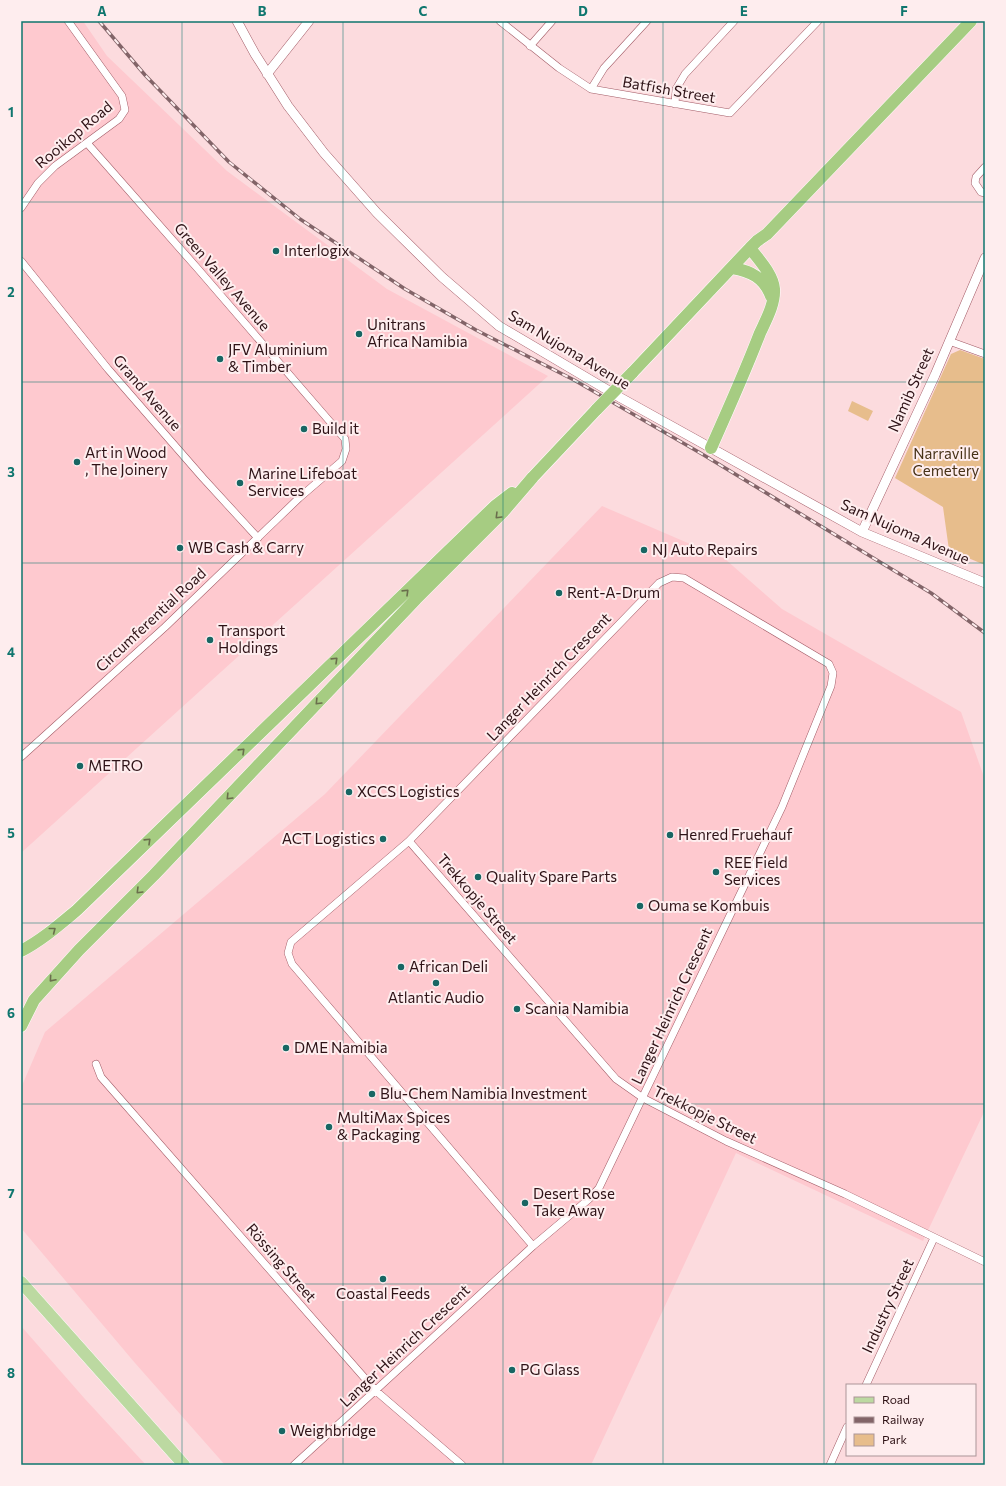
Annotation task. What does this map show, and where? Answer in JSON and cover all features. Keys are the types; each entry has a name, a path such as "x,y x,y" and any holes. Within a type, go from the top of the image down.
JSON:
{"highway":[{"path":"21,1026 34,1000 79,950 154,875 416,599 503,512 533,476 732,268 762,232 964,21"},
{"path":"750,248 767,234 971,21"},
{"path":"711,448 742,380 769,312 774,290 773,284 767,272 750,248"},
{"path":"732,268 743,270 759,277 772,300"},
{"path":"21,951 33,945 56,928 76,910 495,506 533,476"}],"main road":[{"path":"21,1282 184,1465"},
{"path":"172,1453 174,1465"}],"street":[{"name":"Rooikop Road","path":"21,208 38,183 55,166 87,144 119,119 125,110 122,96 68,21"},
{"name":"Sam Nujoma Avenue","path":"237,21 267,74 288,106 324,153 372,208 442,277 499,326 711,448 862,532 985,583"},
{"path":"267,74 309,21"},
{"name":"Batfish Street","path":"500,21 559,68 591,89 730,113 818,21"},
{"path":"530,46 552,21"},
{"path":"591,89 604,68 647,21"},
{"path":"675,104 676,89 685,74 734,21"},
{"name":"Green Valley Avenue","path":"87,144 345,439 346,449"},
{"path":"985,167 976,177 975,183 981,192 985,193"},
{"name":"Namib Street","path":"862,532 985,258"},
{"name":"Grand Avenue","path":"21,262 108,369 203,478 258,538"},
{"path":"949,341 985,354"},
{"name":"Circumferential Road","path":"21,757 165,627 299,498 342,460 346,449"},
{"name":"Langer Heinrich Crescent","path":"294,1465 533,1246 600,1188 782,807 832,686 833,673 828,664 684,578 672,577 659,583 409,841 291,942 288,952 292,964 533,1246"},
{"name":"Trekkopje Street","path":"409,841 616,1079 643,1098 726,1141 845,1194 985,1262"},
{"name":"Rössing Street","path":"96,1064 102,1076 376,1391 462,1465"},
{"name":"Industry Street","path":"866,1384 934,1238"},
{"path":"830,1465 846,1429"}],"shaded area":[{"path":"21,21 83,21 107,56 227,171 387,289 548,376 21,853"},
{"path":"602,506 725,559 782,609 961,712 985,780 985,1110 923,1241 736,1153 591,1465 225,1465 135,1363 21,1228 21,1088 45,1032 325,794"},
{"path":"21,1326 85,1399 146,1465 21,1465"}],"green space":[{"name":"Narraville Cemetery","path":"960,350 985,359 985,565 949,550 943,507 895,478 951,354"},
{"path":"852,401 873,411 868,421 848,411"}],"railway":[{"path":"99,21 145,75 229,162 300,219 405,289 476,330 574,380 702,454 931,593 985,633"}],"place":[{"name":"Interlogix","path":"276,251"},
{"name":"Unitrans Africa Namibia","path":"359,334"},
{"name":"JFV Aluminium & Timber","path":"220,359"},
{"name":"Build it","path":"304,429"},
{"name":"Art in Wood , The Joinery","path":"77,462"},
{"name":"Marine Lifeboat Services","path":"240,483"},
{"name":"WB Cash & Carry","path":"180,548"},
{"name":"NJ Auto Repairs","path":"644,550"},
{"name":"Rent-A-Drum","path":"559,593"},
{"name":"Transport Holdings","path":"210,640"},
{"name":"METRO","path":"80,766"},
{"name":"XCCS Logistics","path":"349,792"},
{"name":"Henred Fruehauf","path":"670,835"},
{"name":"ACT Logistics","path":"383,839"},
{"name":"REE Field Services","path":"716,872"},
{"name":"Quality Spare Parts","path":"478,877"},
{"name":"Ouma se Kombuis","path":"640,906"},
{"name":"African Deli","path":"401,967"},
{"name":"Atlantic Audio","path":"436,983"},
{"name":"Scania Namibia","path":"517,1009"},
{"name":"DME Namibia","path":"286,1048"},
{"name":"Blu-Chem Namibia Investment","path":"372,1094"},
{"name":"MultiMax Spices & Packaging","path":"329,1127"},
{"name":"Desert Rose Take Away","path":"525,1203"},
{"name":"Coastal Feeds","path":"383,1279"},
{"name":"PG Glass","path":"512,1370"},
{"name":"Weighbridge","path":"282,1431"}]}
